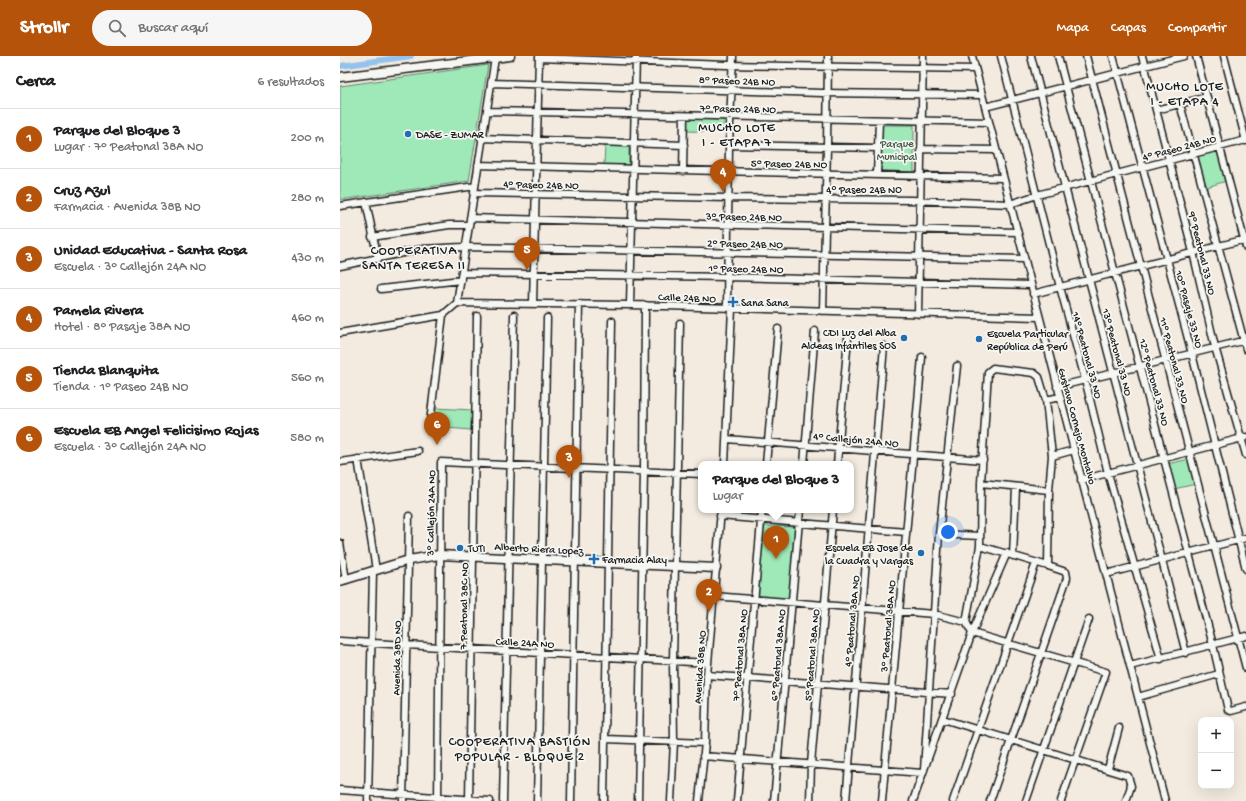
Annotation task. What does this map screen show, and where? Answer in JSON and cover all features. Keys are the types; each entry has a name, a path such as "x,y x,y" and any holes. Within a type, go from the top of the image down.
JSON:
{"main road":[{"path":"340,77 510,56"},
{"name":"Alberto Riera Lopez","path":"343,580 409,560 439,555 474,555 716,568"}],"street":[{"path":"725,461 730,308 728,277 728,172 733,56"},
{"path":"823,311 827,174 828,56"},
{"path":"918,314 923,56"},
{"name":"Gustavo Cornejo Montalvo","path":"972,56 1164,801"},
{"name":"14° Peatonal 33 NO","path":"1001,56 1060,287 1086,379 1108,473 1161,659"},
{"name":"13° Peatonal 33 NO","path":"1031,56 1064,188 1186,653"},
{"name":"12° Peatonal 33 NO","path":"1058,56 1189,552 1228,710 1231,711 1246,707"},
{"name":"11° Peatonal 33 NO","path":"1086,56 1246,668"},
{"name":"10° Pasaje 33 NO","path":"1113,56 1192,353 1214,446 1246,568"},
{"name":"9° Peatonal 33 NO","path":"1142,56 1168,161 1193,252 1215,347 1244,438 1246,455"},
{"path":"985,108 1144,67 1170,58 1184,56"},
{"path":"1196,56 1246,247"},
{"path":"1224,56 1246,141"},
{"path":"533,304 538,57 636,58 732,64 975,69"},
{"path":"340,333 443,315 457,303 475,189 481,138 487,111 495,58"},
{"path":"630,305 636,58"},
{"name":"8° Paseo 24B NO","path":"491,83 635,86 828,93 982,95"},
{"path":"1156,110 1207,97"},
{"path":"1180,104 1217,246 1245,340 1246,349"},
{"name":"7° Paseo 24B NO","path":"487,111 634,116 989,122"},
{"path":"683,170 684,117"},
{"path":"877,175 879,120"},
{"path":"481,138 684,145"},
{"name":"4° Paseo 24B NO","path":"340,206 475,189 536,194 920,200 1010,204 1036,195 1246,141"},
{"path":"729,145 878,148"},
{"path":"921,149 996,150"},
{"name":"5° Paseo 24B NO","path":"478,165 1003,178"},
{"path":"366,202 372,237 378,259"},
{"name":"3° Paseo 24B NO","path":"372,237 470,222 535,220 1017,232"},
{"path":"1033,294 1245,239"},
{"name":"2° Paseo 24B NO","path":"340,266 422,249 466,247 1024,259"},
{"name":"1° Paseo 24B NO","path":"462,274 631,275 1030,284"},
{"path":"381,289 461,280"},
{"name":"Calle 24B NO","path":"457,303 645,305 1039,317"},
{"path":"571,801 572,655 579,304"},
{"path":"638,801 643,564 645,305"},
{"path":"430,422 443,315"},
{"path":"503,801 514,315"},
{"name":"7 Peatonal 38C NO","path":"469,800 477,316"},
{"path":"537,801 547,318"},
{"path":"604,801 612,320"},
{"path":"671,801 674,742 673,661 680,322"},
{"path":"766,461 778,329"},
{"path":"804,461 815,331"},
{"path":"837,461 848,338"},
{"path":"1057,387 1245,340"},
{"name":"4° Peatonal 38A NO","path":"846,801 884,346"},
{"name":"3° Peatonal 38A NO","path":"882,801 922,357"},
{"path":"923,772 939,534 946,457 957,366"},
{"path":"1048,566 1049,490 1052,456 1046,400 1037,374 993,368 988,372 981,483 980,546 966,622 972,633 1106,672 1061,801"},
{"path":"1046,400 1060,397"},
{"path":"1081,480 1244,438"},
{"name":"4° Callejón 24A NO","path":"727,439 983,460"},
{"path":"1052,456 1074,450"},
{"path":"340,462 418,451"},
{"path":"358,459 375,571 371,643 368,801"},
{"name":"3° Callejón 24A NO","path":"438,799 440,464 443,461 698,474"},
{"path":"981,483 1016,488 1049,490"},
{"path":"913,801 952,694 972,633 1010,554 1016,488"},
{"path":"721,513 761,520 906,532"},
{"name":"Avenida 38B NO","path":"699,801 704,743 707,675 721,513"},
{"name":"7° Peatonal 38A NO","path":"737,801 762,513"},
{"name":"6º Peatonal 38A NO","path":"774,801 800,513"},
{"name":"5° Peatonal 38A NO","path":"810,801 811,764 833,513"},
{"name":"Avenida 38D NO","path":"403,798 409,560 408,516"},
{"path":"939,534 980,536"},
{"path":"1106,574 1246,538"},
{"path":"340,543 343,580"},
{"path":"980,546 1066,572 1067,578 990,801"},
{"path":"953,801 1036,563"},
{"path":"714,596 934,614 966,622"},
{"path":"1026,801 1089,619"},
{"path":"1130,666 1186,653 1246,636"},
{"name":"Calle 24A NO","path":"340,641 708,663"},
{"path":"1138,697 1219,674"},
{"path":"707,675 952,694"},
{"path":"943,719 1128,776 1131,786 1126,801"},
{"path":"1108,769 1119,728"},
{"path":"606,739 704,743"},
{"path":"703,756 923,772"},
{"path":"340,790 368,792 403,798 490,801"}],"green space":[{"name":"DASE - ZUMAR","path":"488,65 469,181 340,200 340,86"},
{"path":"687,119 724,120 724,132 686,131"},
{"name":"Parque Municipal","path":"882,125 914,125 914,173 880,173"},
{"path":"605,144 629,145 629,165 604,165"},
{"path":"1217,151 1226,181 1204,188 1195,156"},
{"path":"436,408 472,410 471,430 435,427"},
{"path":"1190,459 1196,484 1174,489 1167,464"},
{"path":"764,526 796,527 790,600 757,597"}],"waterway":[{"path":"340,66 411,56"}],"place":[{"name":"DASE - ZUMAR","path":"408,134"},
{"name":"Pamela Rivera","path":"723,192"},
{"name":"Tienda Blanquita","path":"527,270"},
{"name":"Sana Sana","path":"733,302"},
{"name":"CDI Luz del Alba Aldeas Infantiles SOS","path":"904,338"},
{"name":"Escuela Particular República de Perú","path":"979,339"},
{"name":"Escuela EB Angel Felicisimo Rojas","path":"437,445"},
{"name":"Unidad Educativa - Santa Rosa","path":"569,478"},
{"name":"TUTI","path":"460,548"},
{"name":"Escuela EB Jose de la Cuadra y Vargas","path":"921,553"},
{"name":"Farmacia Alay","path":"594,559"},
{"name":"Parque del Bloque 3","path":"776,559"},
{"name":"Cruz Azul","path":"709,612"}],"district":[{"name":"MUCHO LOTE I - ETAPA 4","path":"1185,92"},
{"name":"MUCHO LOTE I - ETAPA 7","path":"737,134"},
{"name":"COOPERATIVA SANTA TERESA II","path":"414,256"},
{"name":"COOPERATIVA BASTIÓN POPULAR - BLOQUE 2","path":"520,748"}]}
